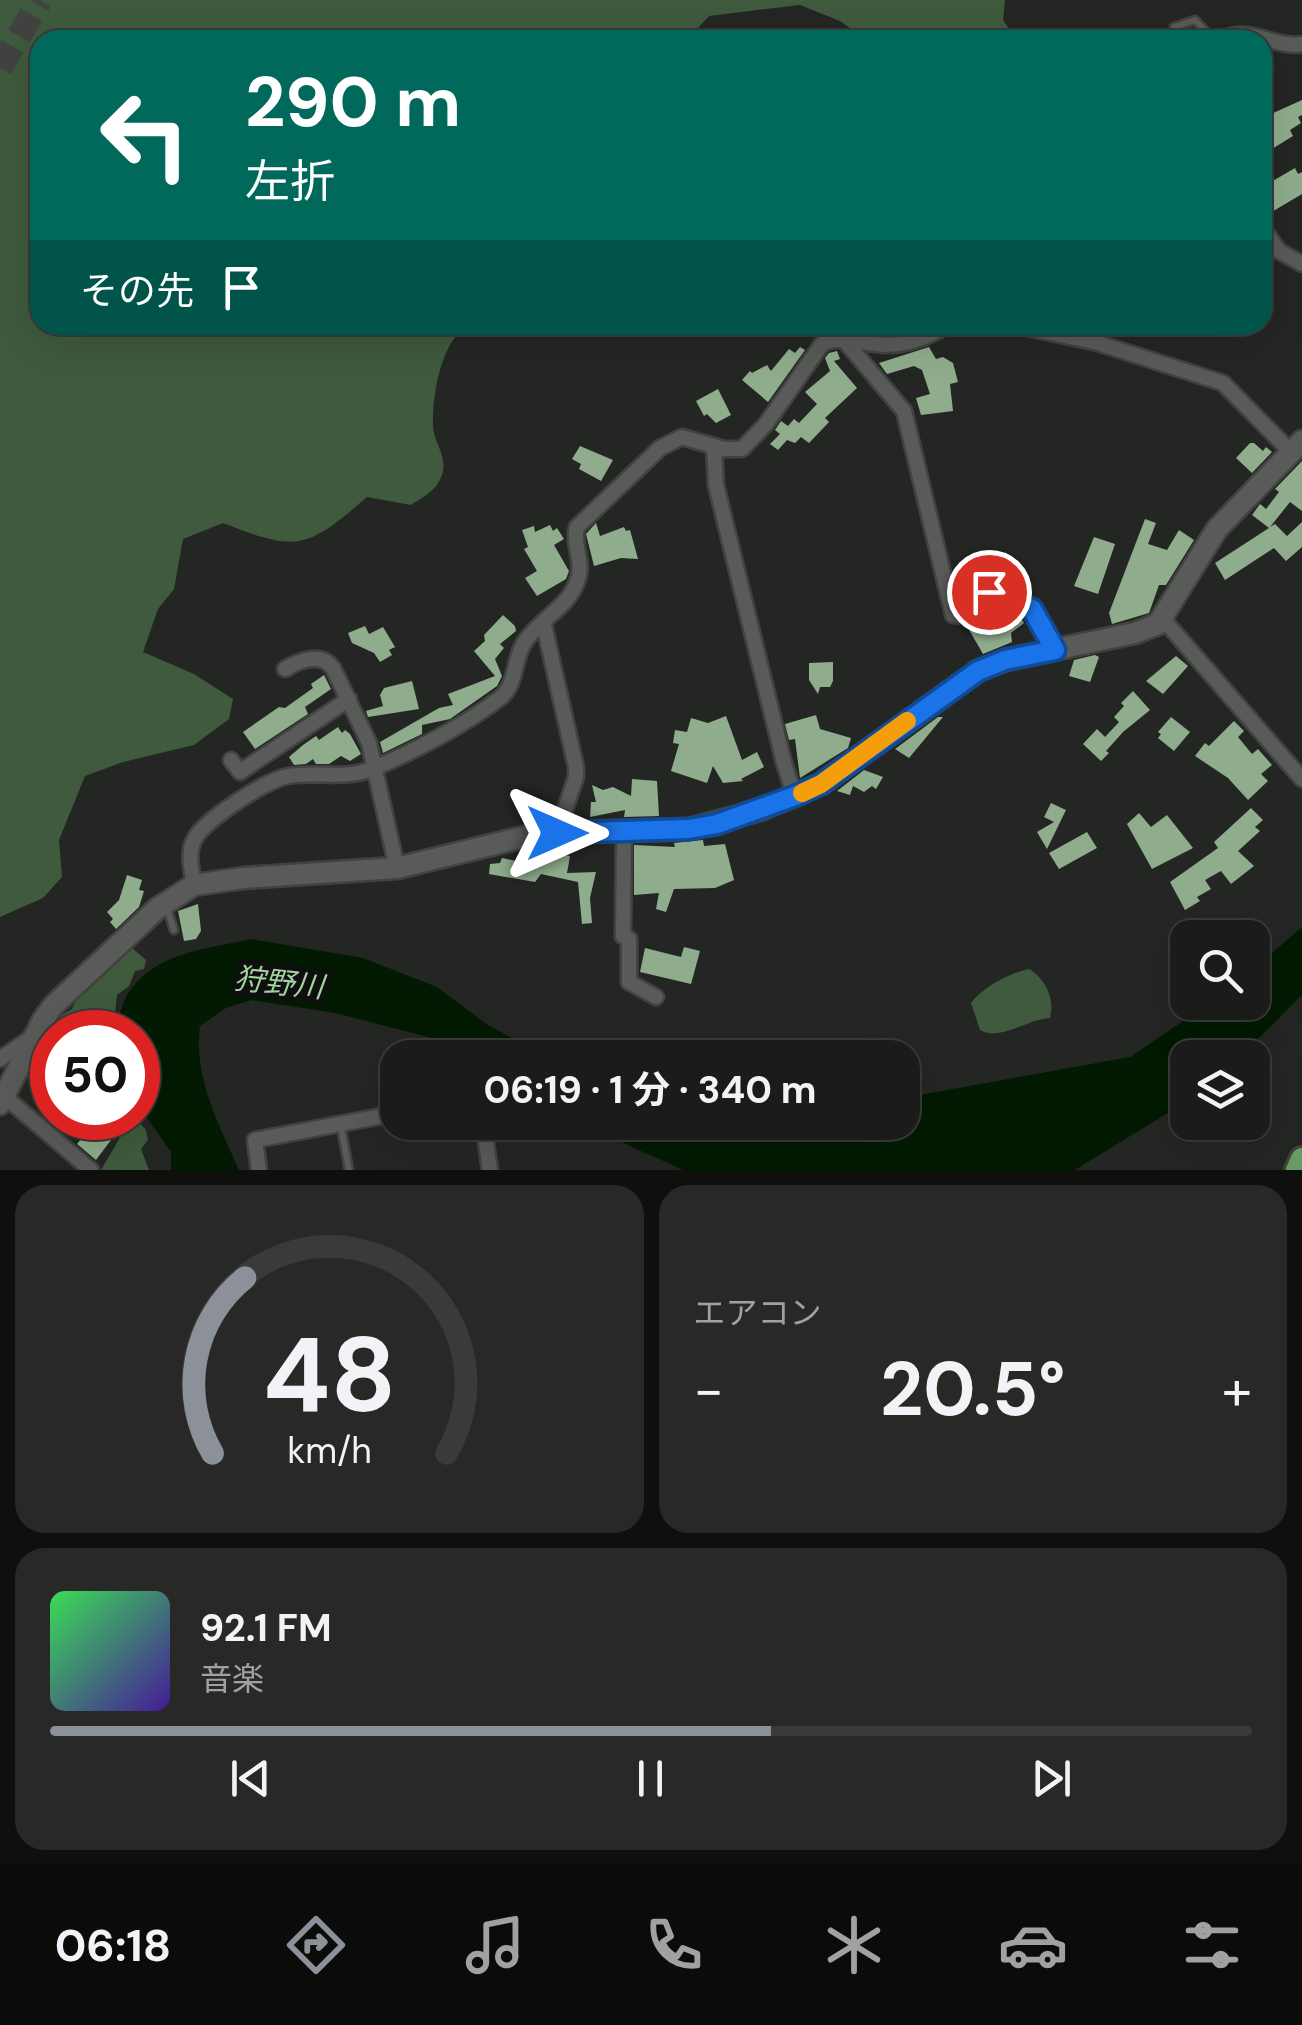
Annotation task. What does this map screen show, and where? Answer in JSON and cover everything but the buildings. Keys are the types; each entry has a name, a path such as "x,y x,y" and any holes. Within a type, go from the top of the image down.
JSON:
{"highway":[{"path":"1297,1170 1302,1160"}],"main road":[{"path":"51,1010 166,902 194,885 397,868 515,838 557,833 666,832 708,826 795,796 821,784 978,671 1005,660 1151,629 1162,619 1218,529 1297,447"},
{"path":"2,1100 30,1046"}],"street":[{"path":"1272,41 1302,44"},
{"path":"1272,241 1279,250 1302,264"},
{"path":"194,885 191,850 196,837 245,796 283,777 356,774 373,768 502,697 510,685 522,646 565,603 578,579 580,561 575,535 581,522 666,443 682,438 736,451 748,445 822,344 833,339 905,344 932,335"},
{"path":"1060,335 1098,343 1223,383 1297,447"},
{"path":"844,340 906,416 953,615 959,616 989,592 995,592 1032,609 1055,650"},
{"path":"714,446 716,485 795,796"},
{"path":"1162,619 1302,779"},
{"path":"544,624 576,767 557,833"},
{"path":"284,669 315,658 328,662 369,742 397,868"},
{"path":"231,760 240,772 348,699"},
{"path":"624,832 623,936 629,939 629,982 656,996"},
{"path":"0,1059 30,1039"},
{"path":"2,1100 91,1170"},
{"path":"259,1170 255,1140 380,1116"},
{"path":"485,1140 490,1170"}],"lane":[{"path":"1174,27 1195,20 1204,30"},
{"path":"166,902 174,930"},
{"path":"340,1124 348,1170"}],"shaded area":[{"path":"0,0 1005,0 1003,20 1010,30 853,30 800,5 709,16 696,30 30,30 30,335 457,335 436,385 433,426 443,469 428,494 411,505 367,497 329,528 300,541 268,539 223,523 183,539 174,589 158,609 143,652 194,674 233,699 229,719 194,745 123,762 85,776 59,840 62,877 43,898 0,917"},
{"path":"132,948 146,960 144,969 135,971 129,986 117,995 115,1010 70,1010 80,992"},
{"path":"1029,969 1048,990 1050,1018 1005,1032 980,1030 971,1003 997,981"},
{"path":"118,1140 148,1140 141,1149 149,1170 101,1170"}],"water":[{"path":"1302,927 1302,995 1257,1040 1170,1040 1170,1111 1075,1170 683,1170 617,1140 920,1140 920,1095 1130,1057 1185,1020 1270,1020 1270,954"},
{"name":"狩野川","path":"251,939 363,958 437,987 489,1026 517,1040 438,1040 335,1013 251,1000 226,1008 200,1026 200,1064 216,1118 239,1170 171,1170 171,1152 160,1136 160,1010 121,1010 127,995 151,970 199,950"}],"tunnel":[{"path":"0,68 40,0"}],"slow traffic":[{"path":"802,793 821,784 907,721"}],"route":[{"path":"557,833 666,832 708,826 760,810 821,784 978,671 1005,660 1055,650 1032,609 989,592"}]}
